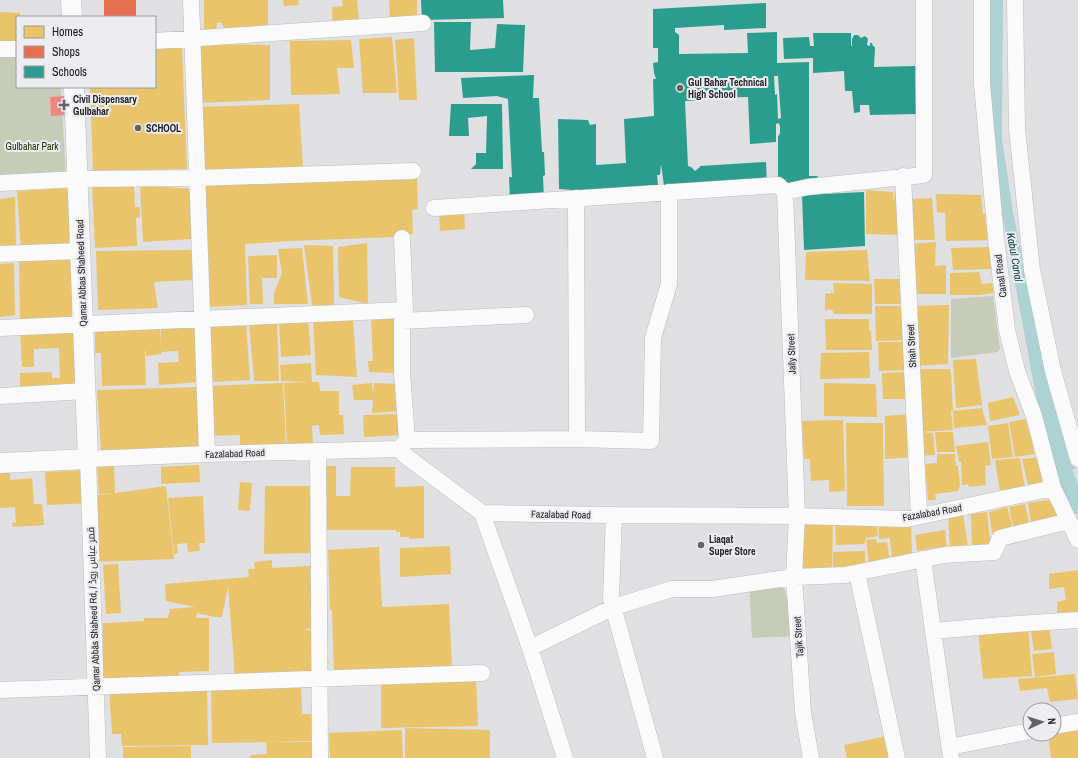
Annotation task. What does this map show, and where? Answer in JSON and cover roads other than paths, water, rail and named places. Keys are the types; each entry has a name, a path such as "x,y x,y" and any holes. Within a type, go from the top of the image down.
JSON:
{"street":[{"path":"71,0 72,16"},
{"path":"191,0 207,454"},
{"path":"434,208 778,185 785,192 808,187 902,176 924,175 924,0"},
{"name":"Canal Road","path":"982,0 982,84 996,238 1007,330 1017,371 1034,416 1053,488 1078,540"},
{"path":"1015,0 1017,129 1032,270 1053,371 1078,459"},
{"path":"156,41 423,23"},
{"path":"0,50 16,49"},
{"name":"Qamar Abbas Shaheed Road","path":"74,88 88,460"},
{"path":"0,183 78,179 197,178 413,171"},
{"name":"Shah Street","path":"902,176 919,515"},
{"name":"Fazalabad Road","path":"88,460 403,445 577,439 651,440 653,338 669,284 669,192"},
{"name":"Jally Street","path":"785,192 797,516"},
{"path":"576,198 577,439"},
{"path":"402,238 404,316 402,372 403,445 407,457 482,513 530,648 565,758"},
{"path":"0,254 80,251"},
{"path":"0,328 202,319 526,315"},
{"path":"0,396 85,391"},
{"path":"318,450 320,758"},
{"path":"0,463 88,460"},
{"name":"Qamar Abbās Shaheed Rd, / قمر عباس روڈ","path":"88,460 98,758"},
{"name":"Fazalabad Road","path":"482,513 797,516 907,519 919,515 1053,488"},
{"path":"614,515 611,599 656,758"},
{"name":"Tajik Street","path":"797,516 794,577 804,712 811,758"},
{"path":"530,648 614,607 672,589 712,589 794,577 846,575 944,555 994,552 1000,538 1069,521"},
{"path":"923,559 951,752 1022,733"},
{"path":"857,573 897,758"},
{"path":"933,631 1078,620"},
{"path":"0,690 482,673"},
{"path":"1062,725 1078,722"}],"water":[{"path":"986,0 1003,0 1002,139 1013,212 1031,302 1070,460 1076,467 1072,471 1058,472 1048,460 995,177 986,84"}],"waterway":[{"name":"Kabul Canal","path":"1055,451 1078,506"}],"place":[{"name":"Gul Bahar Technical High School","path":"680,88"},
{"name":"Civil Dispensary Gulbahar","path":"64,105"},
{"name":"SCHOOL","path":"138,128"},
{"name":"Liaqat Super Store","path":"701,545"}],"park label":[{"name":"Gulbahar Park","path":"32,146"}]}
